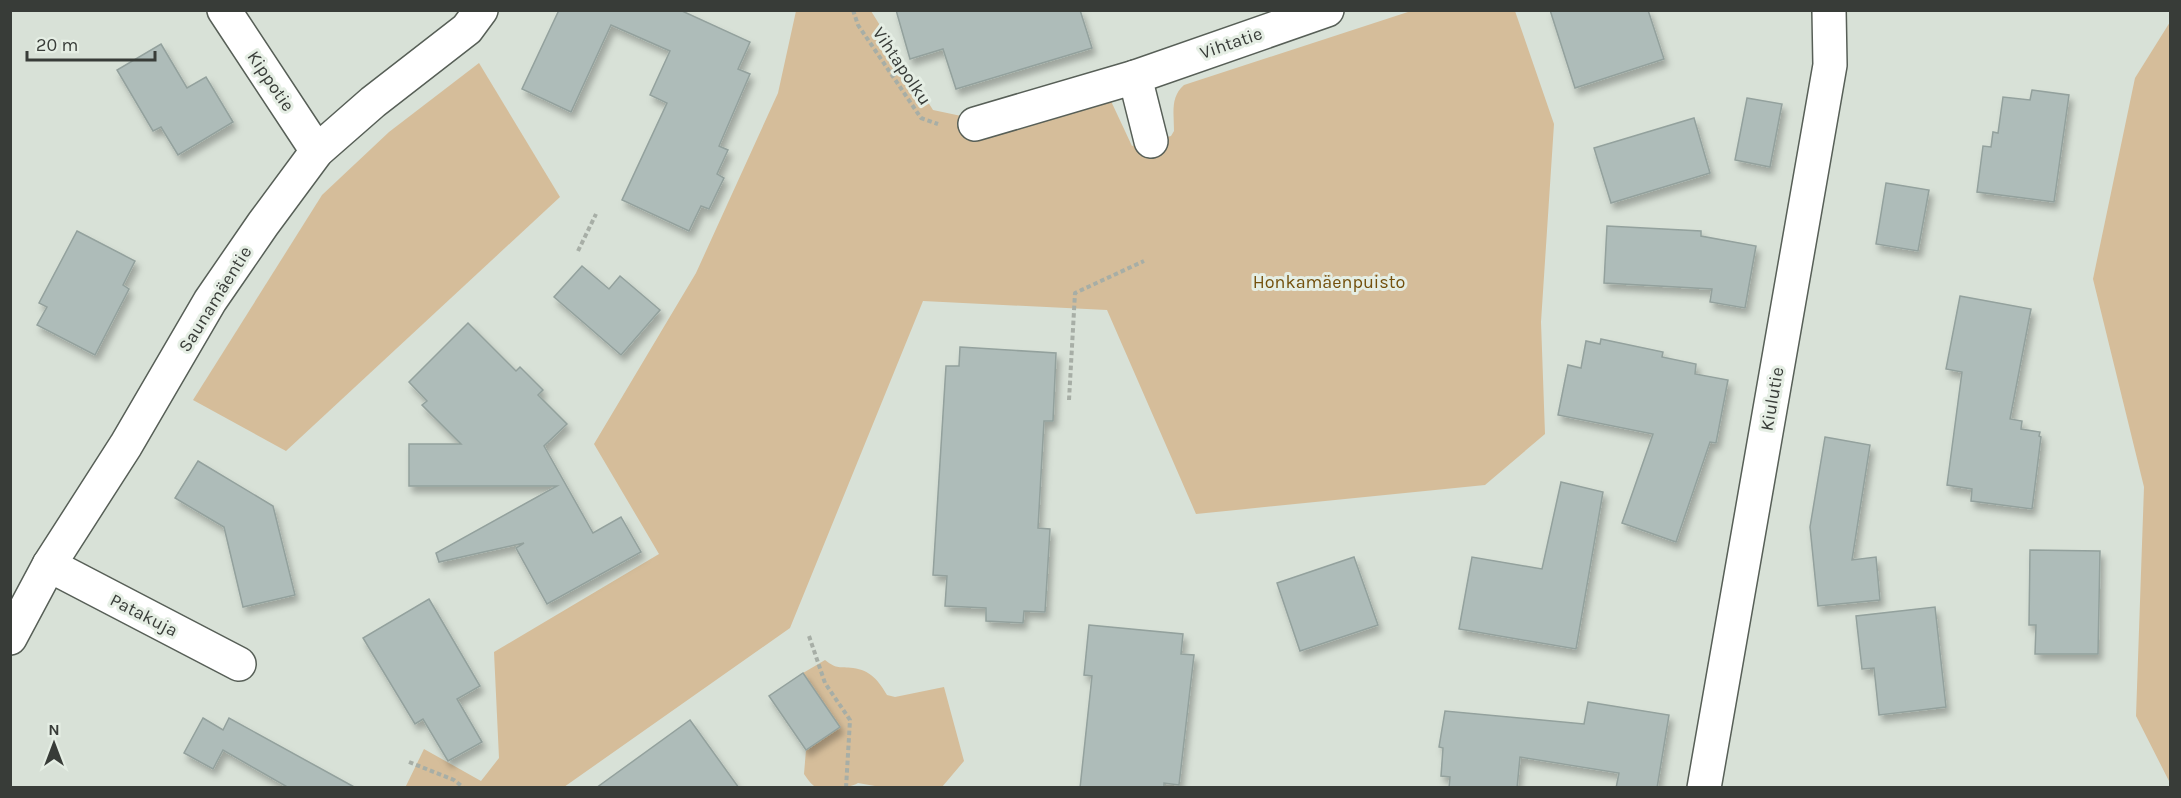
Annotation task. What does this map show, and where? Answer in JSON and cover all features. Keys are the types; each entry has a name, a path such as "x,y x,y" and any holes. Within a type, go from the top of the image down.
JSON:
{"street":[{"name":"Kippotie","path":"224,10 317,151"},
{"name":"Saunamäentie","path":"10,638 49,565 126,445 210,301 317,151 373,102 467,29 481,10"},
{"name":"Vihtatie","path":"975,124 1135,77 1327,10"},
{"name":"Kiulutie","path":"1704,788 1830,65 1829,10"},
{"path":"1135,77 1151,141"},
{"name":"Patakuja","path":"49,565 239,664"}],"path":[{"name":"Vihtapolku","path":"853,10 858,25 921,118 948,127 975,124"},
{"path":"578,251 596,214"},
{"path":"1069,400 1075,293 1143,261"},
{"path":"809,636 825,683 850,720 846,788"},
{"path":"409,762 454,780 464,788"}],"green space":[{"name":"Honkamäenpuisto","path":"796,11 871,11 933,110 966,117 1110,99 1132,146 1171,136 1174,131 1175,100 1184,85 1411,11 1515,11 1554,124 1541,322 1545,434 1485,485 1196,514 1107,310 923,301 790,628 564,787 405,788 424,749 481,781 499,758 494,652 659,554 594,444 696,273 778,93"},
{"path":"2170,22 2170,783 2136,716 2144,487 2093,279 2135,78"},
{"path":"479,63 560,197 286,451 193,400 322,195 389,132"},
{"path":"825,660 836,666 864,671 877,681 887,695 895,697 944,687 964,761 942,787 876,787 858,783 830,789 818,788 811,783 804,774 806,750 840,727 803,673"}],"building":[{"path":"559,10 680,10 750,42 738,69 750,74 719,146 728,150 717,174 724,178 709,209 701,206 689,231 622,200 667,103 650,95 670,51 611,25 571,112 522,89"},
{"path":"896,10 1080,10 1092,48 956,89 943,49 910,59"},
{"path":"1550,10 1648,10 1664,59 1575,88"},
{"path":"161,44 187,88 206,77 233,122 178,155 161,127 153,131 117,70"},
{"path":"2032,90 2069,95 2054,202 1977,192 1983,146 1991,147 1993,132 1998,133 2003,97 2030,100"},
{"path":"1747,98 1782,104 1770,167 1735,160"},
{"path":"1694,118 1710,173 1611,203 1594,148"},
{"path":"1886,183 1929,190 1918,251 1876,244"},
{"path":"1607,226 1701,231 1701,236 1756,246 1745,308 1710,302 1712,289 1604,283"},
{"path":"77,231 135,261 123,285 129,289 95,355 37,325 47,307 39,303"},
{"path":"582,266 609,289 620,276 660,310 621,355 554,297"},
{"path":"1960,296 2031,309 2010,419 2022,421 2021,429 2040,432 2032,509 1971,501 1972,489 1947,485 1962,372 1946,369"},
{"path":"468,323 516,371 520,367 543,390 538,395 567,424 544,446 593,533 621,517 641,552 547,604 516,548 524,543 439,562 436,553 557,486 409,486 409,444 461,444 422,405 427,401 409,382"},
{"path":"1601,339 1663,352 1662,357 1696,364 1695,374 1728,380 1716,443 1710,442 1676,542 1622,523 1653,434 1558,415 1568,365 1581,368 1586,341 1600,344"},
{"path":"960,347 1056,353 1053,421 1044,421 1038,528 1050,529 1045,612 1024,611 1023,623 986,621 986,608 945,606 947,576 933,575 946,366 959,366"},
{"path":"1825,437 1870,445 1852,560 1876,557 1880,600 1818,606 1810,527"},
{"path":"198,461 273,506 295,595 243,607 224,527 175,498"},
{"path":"1561,482 1603,492 1576,649 1459,629 1472,557 1542,569"},
{"path":"2030,550 2100,551 2098,654 2035,654 2036,625 2029,625"},
{"path":"1354,557 1378,625 1300,651 1277,583"},
{"path":"429,599 480,686 457,699 482,742 448,761 423,719 415,724 363,638"},
{"path":"1935,607 1946,707 1879,715 1874,668 1862,669 1856,616"},
{"path":"1089,625 1183,634 1181,654 1194,655 1179,785 1164,783 1164,788 1080,788 1092,676 1084,675"},
{"path":"803,673 840,727 806,750 769,696"},
{"path":"1588,702 1669,715 1657,788 1616,788 1619,773 1520,757 1517,788 1449,788 1450,777 1441,776 1443,748 1439,747 1445,711 1584,724"},
{"path":"203,718 223,730 229,718 356,788 289,788 223,750 213,769 184,753"},
{"path":"690,720 739,788 596,788"}]}
